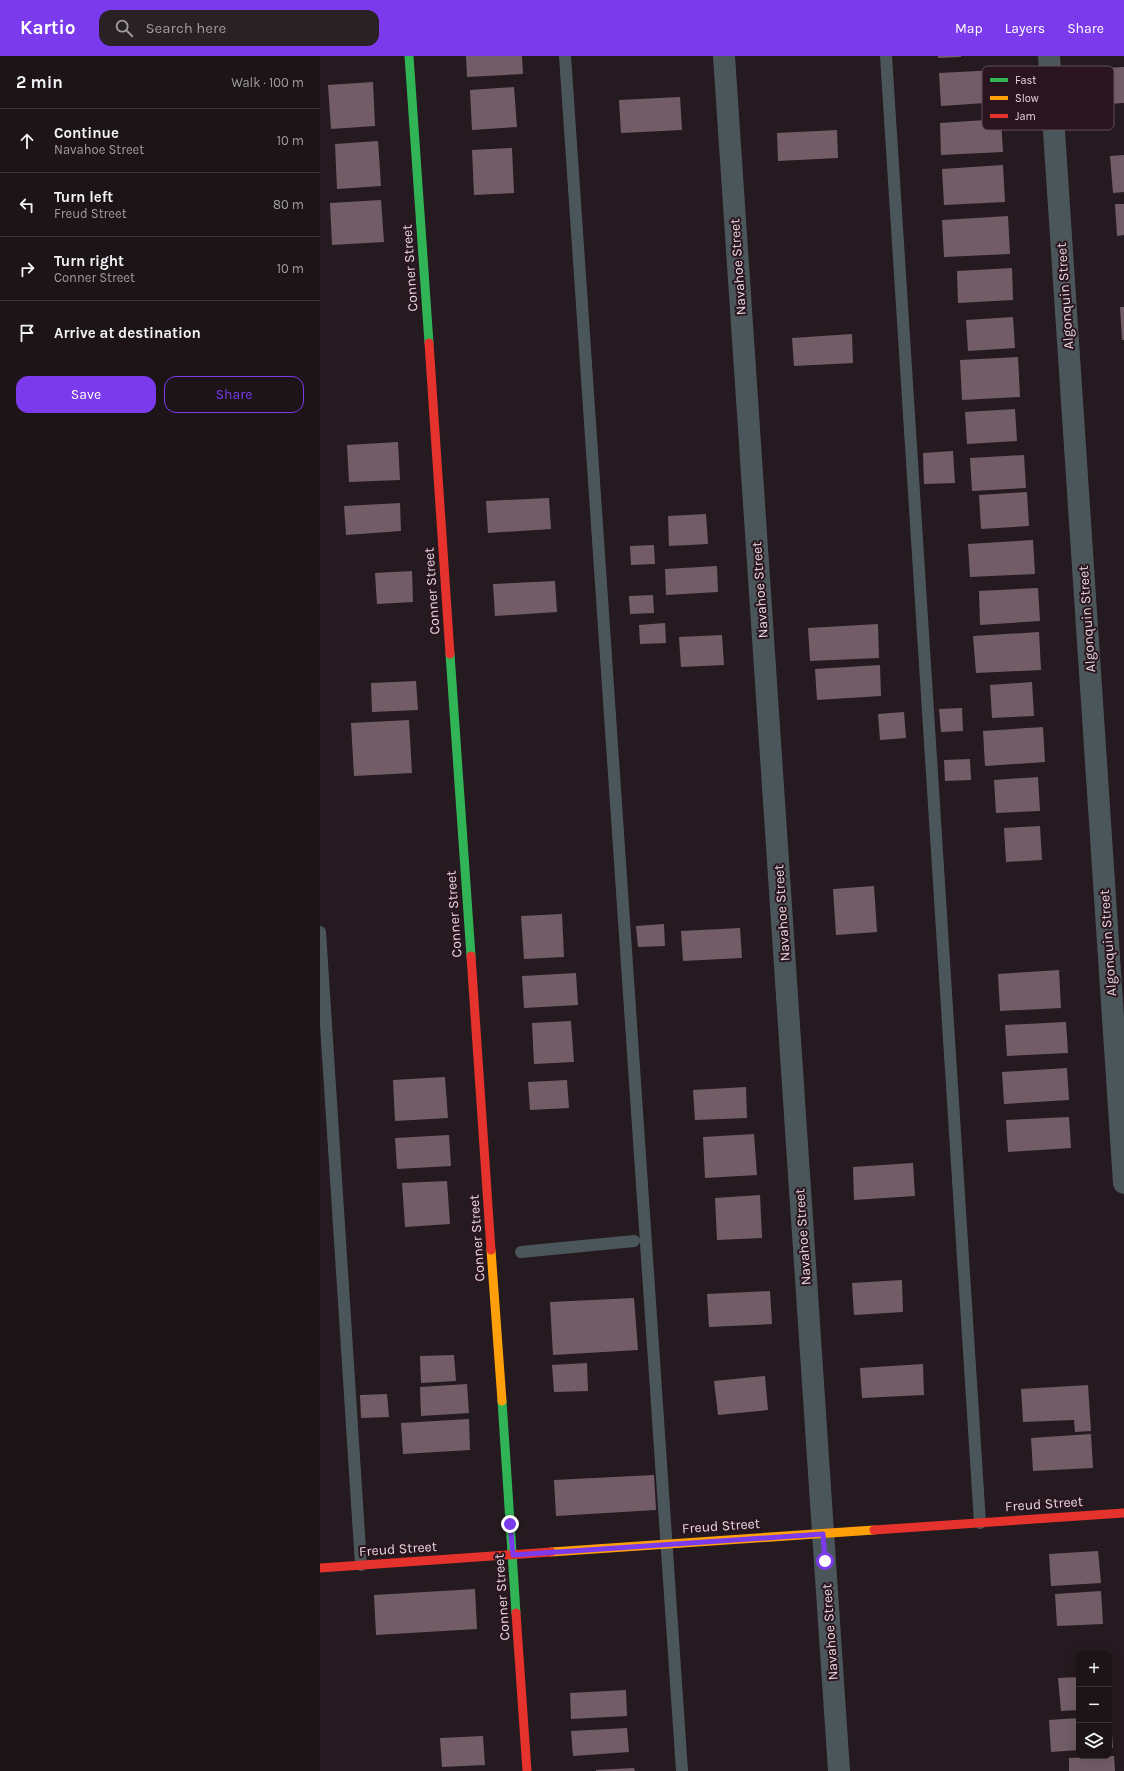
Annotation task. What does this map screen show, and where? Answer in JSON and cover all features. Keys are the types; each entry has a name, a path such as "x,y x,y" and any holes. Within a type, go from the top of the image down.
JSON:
{"street":[{"name":"Conner Street","path":"409,56 527,1771"},
{"name":"Navahoe Street","path":"724,56 839,1771"},
{"name":"Algonquin Street","path":"1049,56 1050,66"},
{"name":"Algonquin Street","path":"1054,130 1124,1183"},
{"name":"Freud Street","path":"320,1568 1124,1513"}],"lane":[{"path":"565,56 682,1771"},
{"path":"886,56 980,1522"},
{"path":"320,932 361,1565"},
{"path":"521,1252 634,1241"}],"building":[{"path":"466,56 522,56 523,74 467,77"},
{"path":"938,56 961,56 961,57 938,58"},
{"path":"1124,67 1124,103 1114,104 1114,68"},
{"path":"982,71 982,103 941,106 939,73"},
{"path":"373,82 375,126 331,129 328,85"},
{"path":"514,87 517,127 472,130 470,90"},
{"path":"680,97 682,130 621,133 619,100"},
{"path":"982,120 982,130 1002,130 1003,152 941,155 940,123"},
{"path":"837,130 838,158 778,161 777,133"},
{"path":"378,141 381,186 337,189 335,144"},
{"path":"512,148 514,193 474,195 472,150"},
{"path":"1124,155 1124,192 1113,193 1110,156"},
{"path":"1003,165 1005,202 944,205 942,169"},
{"path":"381,200 384,242 332,245 330,203"},
{"path":"1115,204 1124,204 1124,235 1117,236"},
{"path":"1008,216 1010,254 944,257 942,220"},
{"path":"1012,268 1013,300 958,303 957,271"},
{"path":"1120,307 1124,307 1124,340 1122,340"},
{"path":"1013,317 1015,348 968,351 966,320"},
{"path":"852,334 853,363 794,366 792,338"},
{"path":"1018,357 1020,397 962,400 960,360"},
{"path":"1015,409 1017,441 967,444 965,412"},
{"path":"398,442 400,480 349,482 347,445"},
{"path":"953,451 955,483 924,484 923,453"},
{"path":"1024,455 1026,488 972,491 970,458"},
{"path":"1027,492 1029,526 981,529 979,495"},
{"path":"549,498 551,529 488,533 486,501"},
{"path":"400,503 401,531 346,535 344,506"},
{"path":"706,514 708,544 669,546 668,516"},
{"path":"1033,540 1035,574 970,577 968,544"},
{"path":"654,545 655,564 631,565 630,546"},
{"path":"717,566 718,592 666,595 665,569"},
{"path":"412,571 413,602 377,604 375,573"},
{"path":"555,581 557,612 495,616 493,584"},
{"path":"1038,588 1040,621 980,625 979,591"},
{"path":"653,595 654,613 630,614 629,596"},
{"path":"665,623 666,643 640,644 639,625"},
{"path":"878,624 879,658 810,661 808,628"},
{"path":"1039,632 1041,670 976,673 973,636"},
{"path":"722,635 724,665 681,667 679,637"},
{"path":"880,665 881,696 817,700 815,669"},
{"path":"416,681 418,710 372,712 371,683"},
{"path":"1032,682 1034,716 992,718 990,685"},
{"path":"962,708 963,731 941,732 939,709"},
{"path":"904,712 906,738 880,740 878,714"},
{"path":"409,720 412,773 354,776 351,723"},
{"path":"1043,727 1045,762 985,766 983,731"},
{"path":"970,759 971,780 945,781 944,760"},
{"path":"1038,777 1040,811 996,813 994,780"},
{"path":"1040,826 1042,860 1006,862 1004,828"},
{"path":"874,886 877,932 836,935 833,889"},
{"path":"562,914 564,957 524,959 521,916"},
{"path":"664,924 665,946 638,947 636,926"},
{"path":"740,928 742,958 683,961 681,931"},
{"path":"1059,970 1061,1008 1000,1011 998,974"},
{"path":"576,973 578,1005 524,1008 522,976"},
{"path":"571,1021 574,1062 534,1064 532,1023"},
{"path":"1066,1022 1068,1053 1007,1056 1005,1025"},
{"path":"1067,1068 1069,1100 1004,1104 1002,1072"},
{"path":"445,1077 448,1118 395,1121 393,1080"},
{"path":"567,1080 569,1108 530,1110 528,1082"},
{"path":"746,1087 747,1118 695,1120 693,1090"},
{"path":"1069,1117 1071,1148 1008,1152 1006,1120"},
{"path":"754,1134 757,1175 705,1178 703,1137"},
{"path":"449,1135 451,1166 397,1169 395,1138"},
{"path":"913,1163 915,1196 854,1200 853,1167"},
{"path":"447,1181 450,1224 405,1227 402,1183"},
{"path":"760,1195 762,1238 717,1240 715,1198"},
{"path":"902,1280 903,1312 854,1315 852,1283"},
{"path":"770,1291 772,1324 709,1327 707,1294"},
{"path":"634,1298 638,1350 553,1355 550,1302"},
{"path":"454,1355 456,1381 421,1383 420,1356"},
{"path":"587,1363 588,1391 554,1392 552,1365"},
{"path":"923,1364 924,1395 862,1398 860,1368"},
{"path":"765,1376 768,1410 718,1415 714,1381"},
{"path":"467,1384 469,1413 421,1416 420,1387"},
{"path":"1088,1385 1091,1431 1075,1432 1074,1420 1023,1422 1021,1389"},
{"path":"387,1394 389,1417 361,1418 360,1395"},
{"path":"469,1419 470,1450 403,1454 401,1423"},
{"path":"1091,1434 1093,1468 1033,1471 1031,1438"},
{"path":"654,1475 656,1510 556,1516 554,1480"},
{"path":"1098,1551 1101,1583 1051,1586 1049,1554"},
{"path":"475,1589 477,1629 376,1635 374,1595"},
{"path":"1101,1591 1103,1624 1057,1626 1055,1594"},
{"path":"1076,1677 1076,1710 1061,1711 1058,1678"},
{"path":"626,1690 627,1716 571,1719 570,1693"},
{"path":"1076,1718 1076,1750 1051,1752 1049,1720"},
{"path":"627,1728 629,1752 573,1756 571,1731"},
{"path":"483,1736 485,1765 442,1767 440,1738"},
{"path":"1112,1756 1114,1756 1115,1771 1069,1771 1069,1758 1112,1759"},
{"path":"634,1768 635,1771 596,1771 596,1770"}],"traffic: fast":[{"path":"409,56 429,343"},
{"path":"450,654 471,956"},
{"path":"502,1401 516,1613"}],"traffic: slow":[{"path":"491,1250 502,1401"},
{"path":"551,1552 874,1530"}],"traffic: jam":[{"path":"429,343 450,654"},
{"path":"471,956 491,1250"},
{"path":"874,1530 1124,1513"},
{"path":"320,1568 551,1552"},
{"path":"516,1613 527,1771"}],"route":[{"path":"510,1524 513,1555 823,1534 825,1561"}]}
